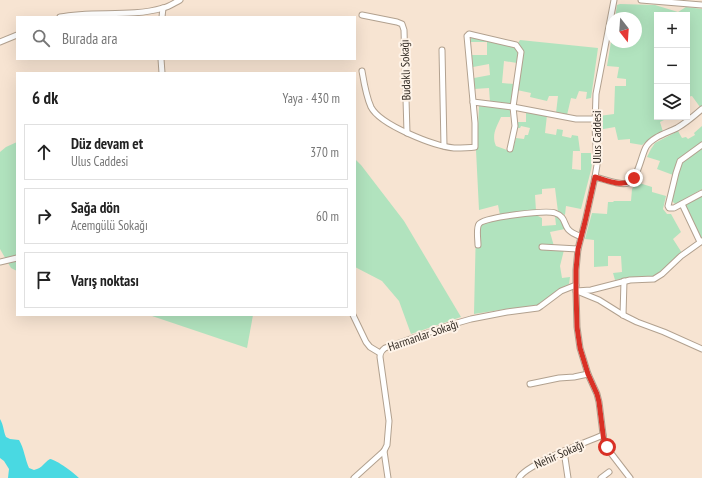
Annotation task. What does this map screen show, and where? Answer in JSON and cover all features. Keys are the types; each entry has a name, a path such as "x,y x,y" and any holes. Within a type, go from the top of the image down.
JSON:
{"street":[{"path":"67,16 80,14 136,13 163,8 180,0"},
{"name":"Ulus Caddesi","path":"614,0 598,84 595,119 597,165 578,249 576,291 578,340 588,374 597,394 604,442 630,478"},
{"path":"641,0 702,5"},
{"path":"162,16 163,8"},
{"name":"Budaklı Sokağı","path":"362,15 402,24 404,30 406,132"},
{"path":"362,71 366,94 371,107 375,113 388,123 397,129 444,146 454,148 475,147 475,123 467,36 469,34 516,46 520,52 520,59 513,107 515,126 510,149"},
{"path":"0,42 16,36"},
{"path":"442,50 444,146"},
{"path":"160,60 162,72"},
{"path":"473,102 513,107 576,119 595,119"},
{"path":"595,177 622,184 630,182 634,178 648,144 657,137 685,123 702,109"},
{"path":"702,145 680,161 668,206 672,209 702,193"},
{"path":"576,291 591,290 635,279 650,280 658,277 701,242 682,204"},
{"path":"478,245 478,224 481,222 501,217 546,212 556,214 564,219 569,230 581,237"},
{"path":"542,247 578,249"},
{"path":"0,262 16,258"},
{"path":"623,315 624,281"},
{"name":"Harmanlar Sokağı","path":"384,451 387,445 389,421 380,353 385,348 467,320 502,312 538,308 561,291 576,285"},
{"path":"576,291 599,300 637,322 702,349"},
{"path":"353,316 366,342 370,347 380,353"},
{"path":"530,384 588,374"},
{"name":"Nehir Sokağı","path":"519,478 520,475 529,468 564,451 603,435"},
{"path":"354,478 384,451"},
{"path":"384,451 388,478"},
{"path":"564,451 568,478"},
{"path":"601,478 609,472"}],"green space":[{"path":"617,5 655,5 678,12 654,12 654,120 664,120 660,122 663,132 642,145 630,143 630,139 618,140 615,127 598,130 599,116 614,114 615,86 626,86 626,79 617,78 619,67 607,66 610,48 642,48 642,12 616,12"},
{"path":"686,7 702,9 702,106 700,107 692,96 690,96 690,12 678,12"},
{"path":"471,36 514,46 518,50 517,63 504,61 502,83 514,84 511,104 490,102 489,88 474,89 474,78 490,75 489,64 473,67 472,55 487,55 487,42 471,42"},
{"path":"520,40 598,48 591,98 586,99 587,92 579,91 576,99 571,98 567,115 556,113 558,96 549,96 547,101 530,97 531,93 517,90 522,53 518,43"},
{"path":"479,106 510,109 510,117 501,117 494,134 496,146 507,150 513,149 516,138 524,139 525,135 528,135 530,128 521,126 520,128 516,128 517,122 526,122 526,111 547,115 545,133 556,135 557,129 563,130 562,136 571,138 572,135 578,136 580,151 573,151 572,169 581,170 581,153 591,153 592,164 581,209 566,206 565,215 558,212 555,188 542,189 542,194 535,195 536,211 500,215 498,205 479,210 476,150"},
{"path":"702,126 702,142 681,160 673,175 657,169 660,161 647,157 655,143 678,131 682,138 686,137 688,139 695,135 694,133"},
{"path":"16,142 16,270 11,268 0,249 0,152 6,147"},
{"path":"702,148 702,189 675,204 671,200 682,162"},
{"path":"356,160 404,221 461,317 411,334 399,301 382,281 356,268"},
{"path":"636,182 652,187 652,192 666,196 663,209 667,214 671,214 681,232 673,239 682,253 655,277 632,277 615,280 613,273 622,272 621,256 608,256 608,266 594,267 594,240 585,239 592,213 607,214 608,202 631,201 632,189"},
{"path":"702,195 702,240 685,205"},
{"path":"536,215 542,218 542,226 556,225 555,216 560,220 565,229 550,232 555,250 564,250 560,266 562,278 570,277 569,284 559,289 536,306 474,314 476,226 502,218"},
{"path":"152,316 253,316 247,348"}],"water":[{"path":"0,419 6,437 19,440 29,468 34,470 37,469 50,459 61,464 79,478 8,478 9,469 0,458"}],"route":[{"path":"607,447 604,442 601,411 597,394 588,374 578,340 576,291 578,249 595,177 622,184 630,182 634,178"}]}
